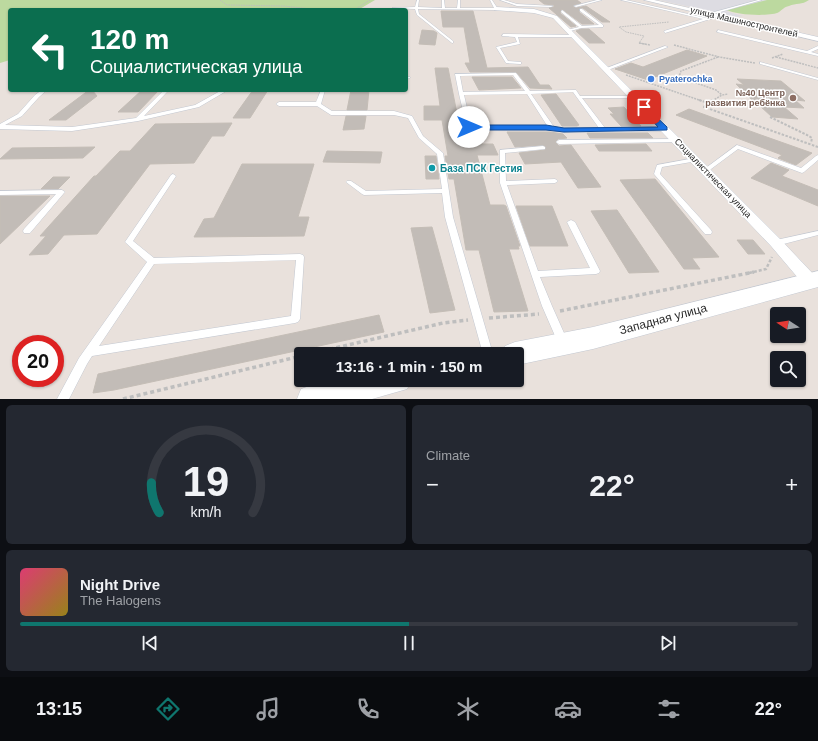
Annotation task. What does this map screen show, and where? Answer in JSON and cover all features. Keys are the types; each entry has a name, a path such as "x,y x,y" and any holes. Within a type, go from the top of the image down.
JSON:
{"main road":[{"name":"Западная улица","path":"524,352 593,338 815,283"},
{"path":"312,399 366,387"}],"street":[{"name":"улица Машиностроителей","path":"647,0 708,17 718,16 818,39"},
{"name":"Социалистическая улица","path":"493,4 547,13 555,17 815,283"}],"lane":[{"path":"418,0 416,8 418,14 452,42"},
{"path":"443,0 444,8"},
{"path":"458,0 458,9"},
{"path":"502,0 517,5 551,6"},
{"path":"576,6 602,0"},
{"path":"622,0 708,17"},
{"path":"665,32 761,0"},
{"path":"478,4 479,9"},
{"path":"394,8 479,9 493,4"},
{"path":"467,9 470,14"},
{"path":"503,35 516,36 570,33 582,27 602,26 581,10"},
{"path":"562,11 582,27"},
{"path":"718,31 818,55"},
{"path":"516,36 519,43 498,47 507,62 520,63"},
{"path":"808,52 818,46"},
{"path":"606,69 665,47"},
{"path":"760,64 818,79"},
{"path":"552,128 514,74 457,75 469,127 552,128 564,130 664,129"},
{"path":"461,94 574,91 603,129"},
{"path":"0,126 20,115 42,92"},
{"path":"138,120 165,92"},
{"path":"0,126 72,128 138,120 197,106 222,92"},
{"path":"318,104 322,92"},
{"path":"580,97 633,97"},
{"path":"279,104 318,104 331,112 394,113 410,117 421,137 440,153 449,217 486,347"},
{"path":"559,142 676,141"},
{"path":"705,171 737,147 802,171 818,157"},
{"path":"543,148 502,151 503,183 535,274 564,344"},
{"path":"695,160 659,166 657,174 708,232"},
{"path":"89,352 295,319 300,257 152,261 129,242 173,176"},
{"path":"503,183 555,181"},
{"path":"349,182 364,193 445,191"},
{"path":"0,192 62,192 27,231"},
{"path":"535,274 596,271 571,222"},
{"path":"776,243 818,233"},
{"path":"63,399 83,361 152,261"}],"path":[{"path":"220,0 227,5 284,6 302,8"},
{"path":"356,8 362,3 370,0"},
{"path":"665,47 639,43 644,36 627,32 620,29 618,26 659,22 697,22"},
{"path":"675,45 719,57 760,64"},
{"path":"675,49 681,47"},
{"path":"784,54 776,57 818,68"},
{"path":"719,57 682,71 679,77 716,90 722,95"},
{"path":"623,74 708,103"},
{"path":"728,94 722,95 704,107 818,146"},
{"path":"770,117 782,125 804,131 812,138 811,143"},
{"path":"123,399 294,358"}],"shaded area":[{"path":"659,0 769,0 725,11 743,16 736,17"}],"green space":[{"path":"0,0 375,0 361,8 8,8 8,61 0,63"},
{"path":"767,0 809,0 804,3 787,6 775,14 745,14 727,10"}],"building":[{"path":"539,0 577,0 581,3 574,5 573,7 576,8 586,6 610,22 602,22 583,8 580,8 579,12 594,24 582,24 562,9 560,13 576,26 571,27 549,8 554,7 554,5 544,4"},
{"path":"441,11 473,11 487,68 528,67 540,85 549,85 552,89 530,88 516,72 470,72 465,63 470,63 464,27 443,27"},
{"path":"581,29 589,29 605,43 589,43 576,31"},
{"path":"422,30 434,31 437,33 435,45 419,44"},
{"path":"687,50 707,56 648,80 615,69 631,63 643,67"},
{"path":"435,68 448,68 463,144 493,144 498,155 477,155 490,205 506,206 520,246 518,246 519,249 509,249 528,311 494,312 479,250 466,250 454,179 449,179 445,156 448,156 442,120 424,120 424,106 440,106"},
{"path":"472,77 512,77 521,88 479,90"},
{"name":"№40 Центр развития ребёнка","path":"737,79 781,81 805,101 795,100 804,108 784,107 798,119 772,117 757,105 736,84 744,85"},
{"path":"86,92 94,92 97,96 66,120 49,120"},
{"path":"140,92 157,92 138,112 118,112"},
{"path":"252,92 267,92 250,118 233,118"},
{"path":"351,92 369,92 367,110 347,110"},
{"path":"556,94 579,125 562,126 541,95"},
{"path":"624,107 641,126 621,126 610,114 614,114 608,108"},
{"path":"689,109 812,153 796,165 778,158 782,155 676,115"},
{"path":"346,116 366,116 364,129 343,130"},
{"path":"232,123 224,136 212,136 194,163 150,164 97,234 64,235 48,254 29,255 46,236 40,236 94,176 96,176 120,151 130,151 155,124"},
{"path":"507,132 550,132 563,134 567,138 558,139 555,142 559,146 571,145 601,187 578,188 561,162 525,164 519,153 545,150 546,147 543,145 515,147"},
{"path":"587,133 648,133 653,138 590,138"},
{"path":"646,144 652,151 599,151 595,145"},
{"path":"95,147 83,158 0,159 12,148"},
{"path":"327,151 382,152 380,163 323,162"},
{"name":"База ПСК Гестия","path":"425,156 436,156 439,179 426,179"},
{"path":"771,163 789,170 782,176 818,190 818,206 751,178"},
{"path":"242,164 314,164 298,217 309,217 304,236 194,237 204,219 214,218"},
{"path":"53,177 70,177 58,189 41,189"},
{"path":"655,179 719,257 692,258 700,269 684,269 620,180"},
{"path":"0,196 50,196 0,244"},
{"path":"516,206 552,206 568,246 530,246"},
{"path":"617,210 659,272 629,273 591,211"},
{"path":"432,227 455,310 430,313 411,228"},
{"path":"737,240 753,240 765,254 748,254"},
{"path":"379,315 384,332 314,347 294,347 294,351 114,390 93,393 98,374"}],"place":[{"name":"Pyaterochka","path":"651,79"},
{"name":"№40 Центр развития ребёнка","path":"793,98"},
{"name":"База ПСК Гестия","path":"432,168"}],"route":[{"path":"469,127 546,128 564,130 664,129 644,107"}]}
